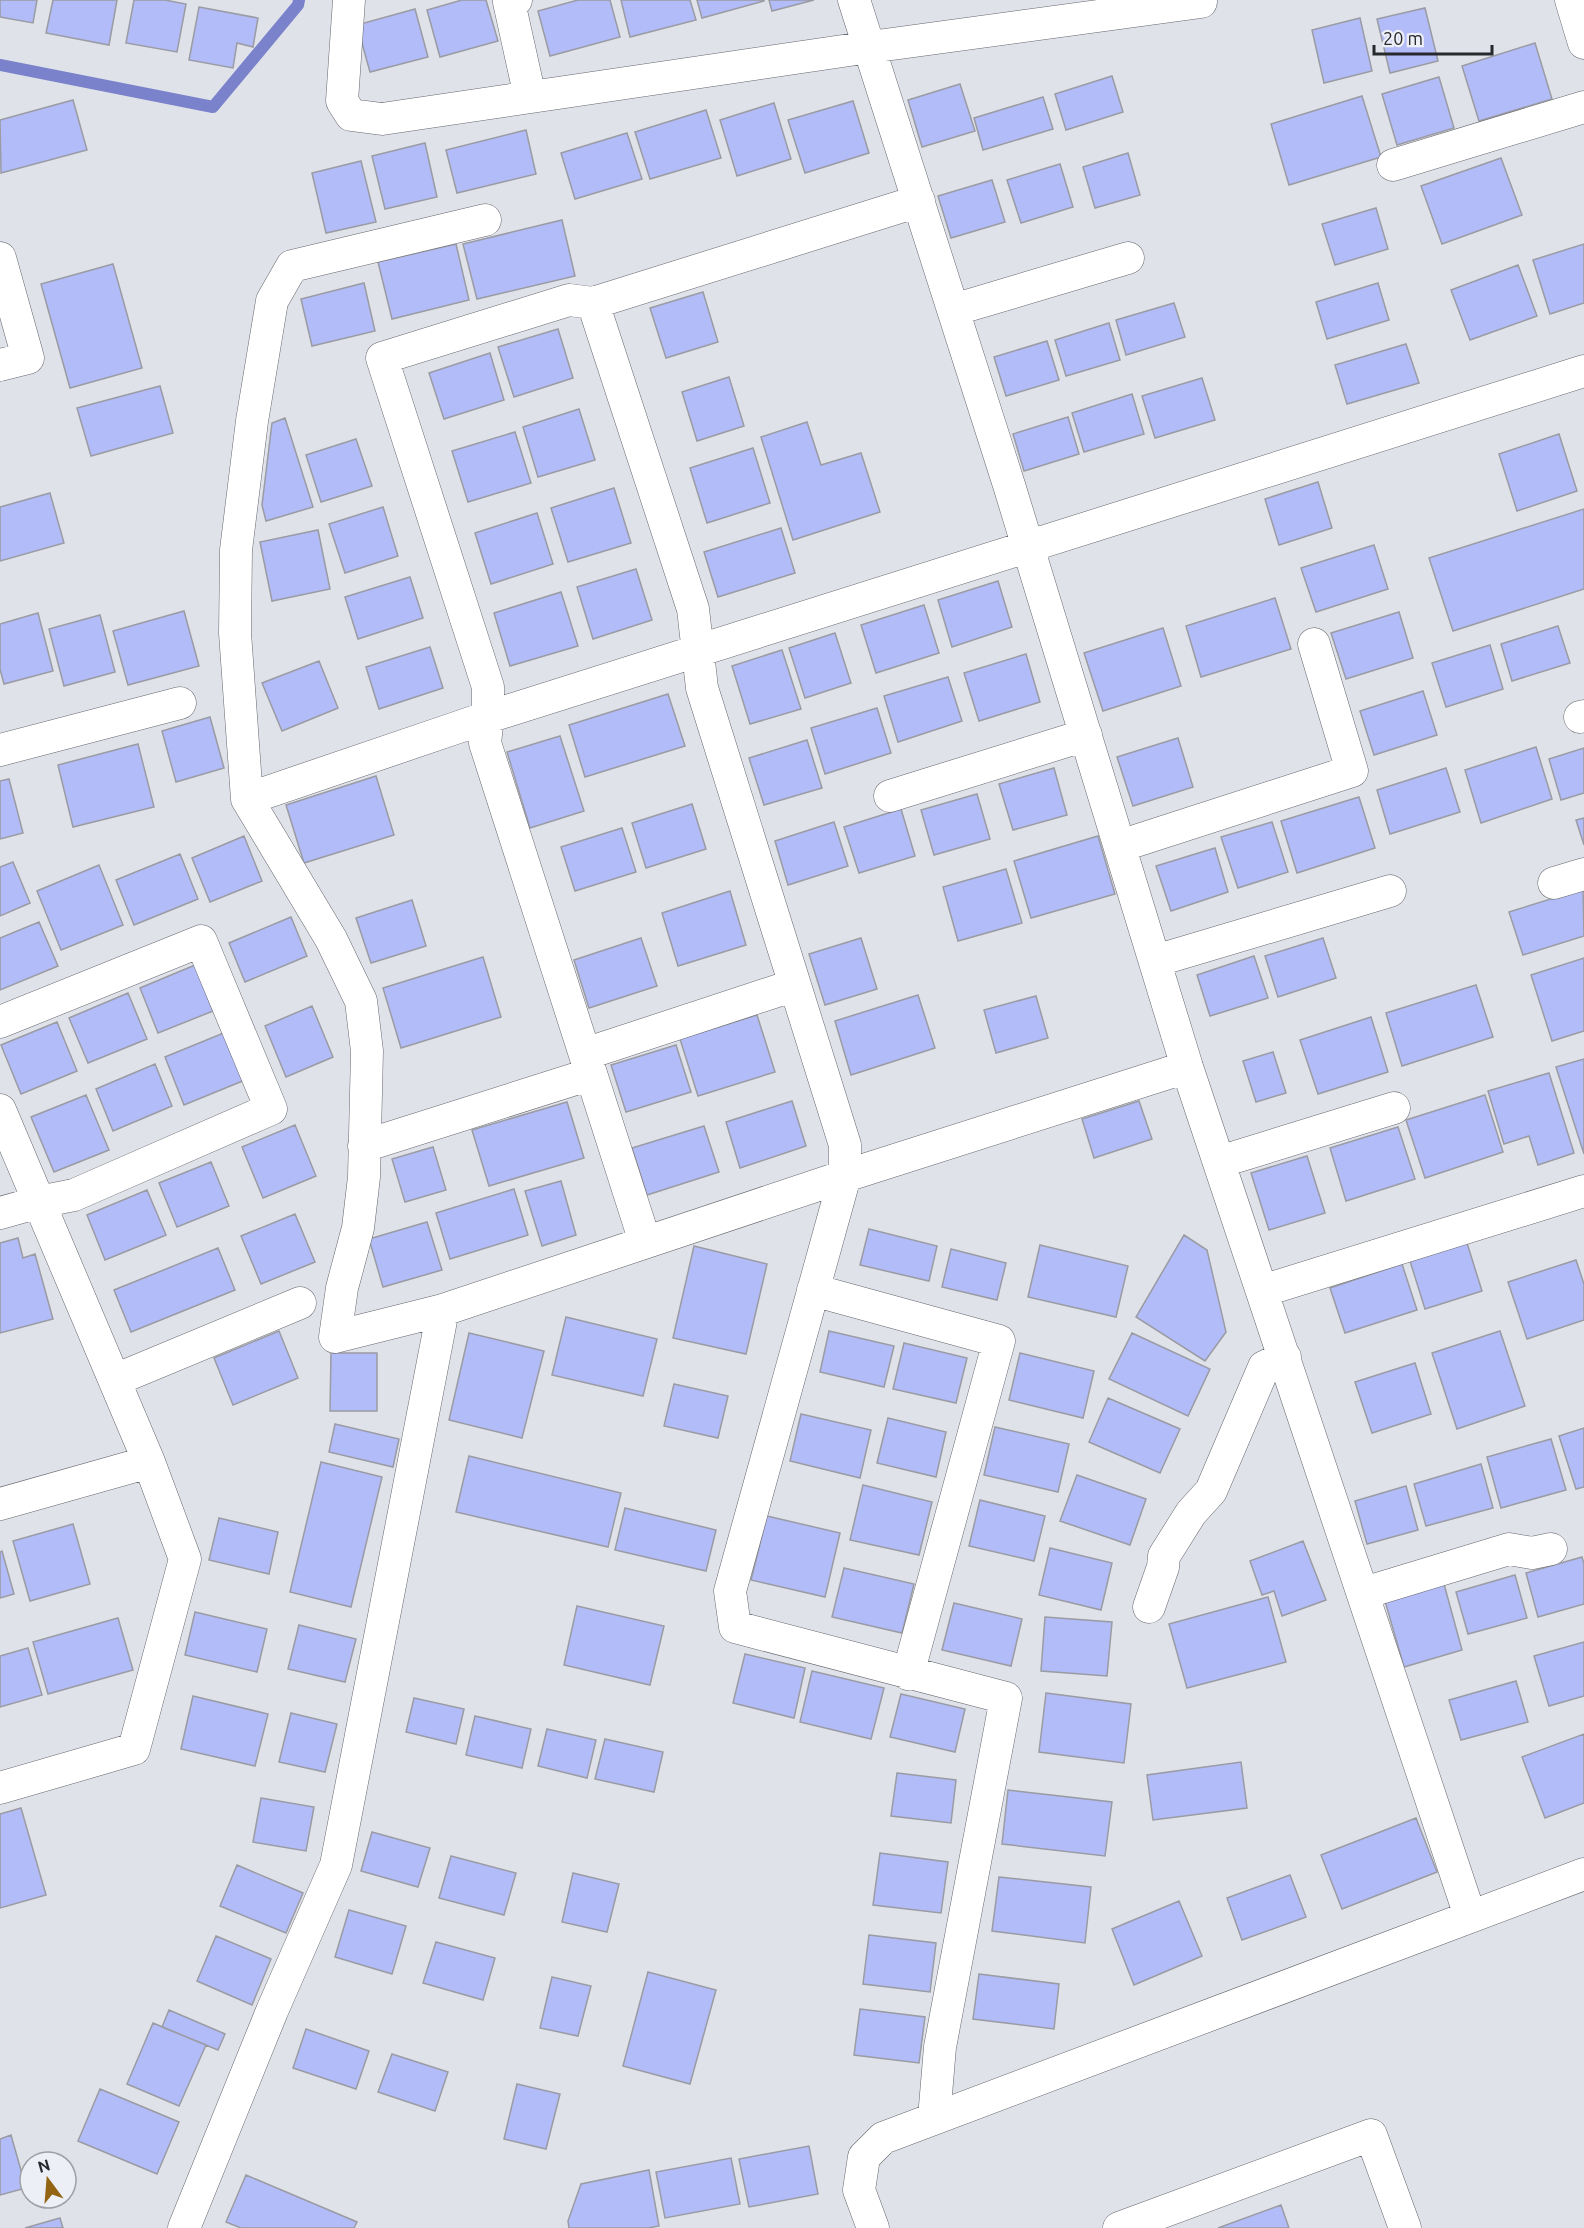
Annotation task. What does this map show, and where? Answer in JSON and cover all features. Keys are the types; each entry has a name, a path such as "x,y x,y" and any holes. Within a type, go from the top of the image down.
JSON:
{"street":[{"path":"349,0 342,101 351,115 382,119 870,47 1201,2"},
{"path":"516,0 509,2 530,97"},
{"path":"854,0 1086,735 1187,1067 1470,1916"},
{"path":"1571,0 1584,43"},
{"path":"1393,165 1584,106"},
{"path":"645,1242 485,743 488,687 382,358 569,300 594,303 919,201"},
{"path":"484,220 292,266 272,301 252,421 236,550 235,633 247,800 331,939 361,1001 367,1051 364,1177 358,1228 342,1288 335,1337 443,1310 845,1176 1187,1067"},
{"path":"0,258 28,358 0,365"},
{"path":"953,310 1128,258"},
{"path":"594,303 693,609 702,688 845,1145 845,1176 730,1591 735,1627 1006,1698 940,2047 934,2118"},
{"path":"247,800 488,717 1584,371"},
{"path":"1120,846 1352,771 1314,644"},
{"path":"0,750 180,703"},
{"path":"890,796 1086,735"},
{"path":"1554,883 1584,874"},
{"path":"1155,962 1390,891"},
{"path":"0,1022 201,941 271,1109 74,1195 0,1213"},
{"path":"364,1146 795,985"},
{"path":"1219,1162 1394,1108"},
{"path":"0,1110 149,1462 185,1559 134,1749 0,1788"},
{"path":"1262,1291 1584,1191"},
{"path":"813,1290 999,1341 908,1674"},
{"path":"115,1380 300,1303"},
{"path":"184,2228 272,2011 336,1865 443,1310"},
{"path":"1149,1607 1163,1567 1164,1556 1191,1513 1211,1491 1264,1367 1285,1357"},
{"path":"0,1504 149,1462"},
{"path":"1364,1593 1509,1549 1532,1553 1551,1549"},
{"path":"873,2228 859,2190 864,2157 883,2138 1584,1874"},
{"path":"1119,2228 1371,2135 1405,2228"}],"building":[{"path":"0,0 37,0 33,23 0,17"},
{"path":"53,0 117,0 109,45 46,33"},
{"path":"134,0 165,0 186,4 177,52 126,43"},
{"path":"462,0 486,0 498,41 440,57 427,10"},
{"path":"578,0 610,0 620,37 550,56 538,11"},
{"path":"621,0 690,0 696,20 630,37"},
{"path":"697,0 764,0 764,1 702,18"},
{"path":"769,0 814,0 772,11"},
{"path":"199,7 258,18 253,47 237,43 233,68 189,60"},
{"path":"1425,8 1438,61 1390,73 1377,19"},
{"path":"415,9 428,57 370,72 357,25"},
{"path":"1360,18 1372,71 1324,83 1312,30"},
{"path":"1535,43 1552,99 1479,121 1462,66"},
{"path":"1112,76 1123,112 1066,130 1055,94"},
{"path":"1439,77 1454,128 1397,145 1382,94"},
{"path":"960,84 975,131 922,147 908,100"},
{"path":"1362,96 1381,157 1289,185 1271,124"},
{"path":"1043,97 1053,129 983,150 974,118"},
{"path":"73,100 87,150 1,173 0,120"},
{"path":"853,101 869,153 805,173 788,120"},
{"path":"774,103 791,159 737,176 720,120"},
{"path":"706,110 721,158 650,179 635,132"},
{"path":"526,130 536,174 457,193 446,150"},
{"path":"627,133 642,179 575,199 561,153"},
{"path":"425,143 437,197 385,209 372,156"},
{"path":"1128,153 1140,195 1095,208 1083,167"},
{"path":"1501,158 1522,215 1442,244 1421,186"},
{"path":"361,161 376,222 326,233 312,173"},
{"path":"1060,164 1073,207 1021,223 1007,180"},
{"path":"992,180 1005,222 951,238 938,196"},
{"path":"1376,208 1388,249 1335,265 1322,224"},
{"path":"562,220 575,276 477,299 463,244"},
{"path":"456,244 469,300 392,319 378,262"},
{"path":"1584,244 1584,303 1550,314 1533,260"},
{"path":"113,264 142,368 70,388 41,284"},
{"path":"1518,265 1537,316 1470,340 1451,290"},
{"path":"364,283 375,331 312,346 301,299"},
{"path":"1378,283 1389,320 1327,339 1316,302"},
{"path":"703,292 718,342 666,358 650,308"},
{"path":"1174,303 1185,337 1126,355 1116,320"},
{"path":"1109,323 1120,360 1066,376 1055,340"},
{"path":"558,329 573,378 514,397 498,347"},
{"path":"1047,341 1059,380 1006,396 994,357"},
{"path":"1406,344 1419,383 1347,404 1335,365"},
{"path":"490,353 504,400 444,419 429,373"},
{"path":"729,377 744,426 697,441 682,392"},
{"path":"1202,378 1215,420 1155,438 1142,396"},
{"path":"160,386 173,433 91,456 77,408"},
{"path":"1132,394 1144,434 1084,452 1072,413"},
{"path":"579,409 595,460 538,477 523,427"},
{"path":"1068,417 1079,454 1024,471 1013,434"},
{"path":"285,418 313,507 266,521 262,505 272,423"},
{"path":"807,422 821,465 861,453 880,512 793,540 761,437"},
{"path":"515,432 531,483 468,502 452,451"},
{"path":"1559,434 1577,491 1517,511 1499,454"},
{"path":"356,439 372,486 321,502 306,455"},
{"path":"753,448 770,503 707,523 690,468"},
{"path":"1318,482 1332,528 1279,545 1265,499"},
{"path":"614,488 631,543 568,562 551,508"},
{"path":"50,493 64,543 0,561 0,507"},
{"path":"383,507 398,556 345,573 329,524"},
{"path":"1584,509 1584,589 1453,631 1429,558"},
{"path":"537,513 553,564 491,584 475,533"},
{"path":"781,528 795,573 718,597 704,552"},
{"path":"318,530 330,589 272,601 260,542"},
{"path":"1374,545 1388,589 1316,612 1301,568"},
{"path":"636,569 652,620 593,639 577,587"},
{"path":"410,577 423,618 358,639 345,597"},
{"path":"998,581 1012,627 952,647 938,600"},
{"path":"561,592 578,646 510,666 494,613"},
{"path":"1275,598 1291,649 1201,677 1186,626"},
{"path":"924,605 939,653 876,673 861,625"},
{"path":"184,611 199,666 128,685 113,631"},
{"path":"1399,612 1413,658 1346,679 1331,633"},
{"path":"38,613 53,671 4,684 0,669 0,624"},
{"path":"100,615 115,672 64,686 49,629"},
{"path":"1558,626 1570,663 1512,681 1501,644"},
{"path":"1163,628 1181,686 1103,711 1084,653"},
{"path":"835,633 851,683 805,698 789,648"},
{"path":"1490,645 1503,689 1446,707 1432,663"},
{"path":"430,647 443,688 379,709 366,667"},
{"path":"782,650 801,709 750,724 732,666"},
{"path":"1026,654 1040,702 979,721 964,673"},
{"path":"319,661 338,708 282,731 262,683"},
{"path":"948,677 962,721 898,742 884,696"},
{"path":"1423,691 1437,735 1374,755 1360,711"},
{"path":"668,694 685,746 585,777 569,725"},
{"path":"877,708 891,753 825,774 811,728"},
{"path":"210,717 224,768 176,782 162,731"},
{"path":"560,736 584,811 530,828 507,752"},
{"path":"1178,738 1193,787 1133,806 1117,757"},
{"path":"807,740 822,788 764,805 749,758"},
{"path":"138,744 154,807 73,827 58,765"},
{"path":"1536,747 1552,799 1481,823 1465,770"},
{"path":"1584,748 1584,793 1561,800 1549,759"},
{"path":"1054,768 1067,815 1013,830 999,784"},
{"path":"1446,768 1460,812 1390,834 1377,790"},
{"path":"376,776 394,835 304,863 286,805"},
{"path":"9,779 23,833 0,839 0,781"},
{"path":"977,794 990,839 934,855 921,810"},
{"path":"1359,797 1375,848 1297,873 1281,821"},
{"path":"692,804 706,849 646,868 632,823"},
{"path":"901,809 915,856 859,873 844,827"},
{"path":"1584,818 1584,845 1576,820"},
{"path":"834,822 848,866 788,885 775,841"},
{"path":"1272,822 1288,872 1238,888 1221,837"},
{"path":"622,828 636,872 575,891 561,847"},
{"path":"244,836 262,881 210,902 192,858"},
{"path":"1098,836 1115,894 1031,918 1014,861"},
{"path":"1215,848 1228,892 1171,911 1156,866"},
{"path":"180,854 198,899 134,925 116,880"},
{"path":"13,862 30,903 0,916 0,867"},
{"path":"99,865 123,925 61,950 37,891"},
{"path":"1006,869 1022,923 958,941 943,887"},
{"path":"1583,889 1584,936 1523,955 1509,912"},
{"path":"730,891 746,945 678,966 662,913"},
{"path":"412,900 426,946 371,963 356,918"},
{"path":"291,917 307,956 245,982 229,943"},
{"path":"39,922 58,966 0,990 0,938"},
{"path":"641,938 657,986 589,1008 574,960"},
{"path":"861,938 877,989 825,1005 809,954"},
{"path":"1323,938 1336,978 1278,997 1265,956"},
{"path":"1254,956 1268,998 1210,1016 1197,975"},
{"path":"483,957 501,1017 401,1048 383,988"},
{"path":"1584,958 1584,1031 1552,1041 1531,975"},
{"path":"195,965 213,1011 158,1033 140,988"},
{"path":"1476,985 1493,1037 1402,1066 1386,1013"},
{"path":"128,993 147,1039 88,1063 69,1018"},
{"path":"918,995 935,1048 851,1075 835,1021"},
{"path":"1036,996 1048,1038 996,1053 984,1010"},
{"path":"312,1006 333,1057 286,1077 265,1026"},
{"path":"757,1015 775,1072 698,1096 680,1039"},
{"path":"1371,1017 1388,1072 1318,1094 1300,1040"},
{"path":"57,1022 77,1071 21,1094 1,1045"},
{"path":"226,1032 245,1080 184,1105 165,1057"},
{"path":"676,1045 691,1092 626,1112 611,1065"},
{"path":"1273,1052 1286,1093 1256,1102 1243,1061"},
{"path":"1584,1059 1584,1154 1556,1067"},
{"path":"155,1064 172,1106 113,1131 96,1089"},
{"path":"1549,1073 1574,1153 1538,1165 1529,1136 1504,1144 1488,1091"},
{"path":"86,1095 109,1150 54,1172 31,1117"},
{"path":"1485,1095 1503,1152 1425,1178 1406,1120"},
{"path":"792,1101 806,1146 740,1168 726,1122"},
{"path":"1139,1101 1152,1139 1094,1158 1082,1119"},
{"path":"567,1102 584,1158 489,1186 472,1130"},
{"path":"295,1125 316,1176 263,1198 242,1147"},
{"path":"704,1126 719,1172 647,1195 632,1148"},
{"path":"1398,1127 1415,1179 1346,1201 1330,1148"},
{"path":"433,1147 446,1190 405,1202 392,1159"},
{"path":"1307,1156 1325,1213 1269,1230 1251,1173"},
{"path":"211,1162 229,1206 177,1227 159,1183"},
{"path":"561,1181 576,1235 542,1246 525,1191"},
{"path":"514,1189 528,1235 450,1259 436,1213"},
{"path":"147,1190 166,1235 105,1260 87,1215"},
{"path":"295,1214 315,1262 261,1284 241,1236"},
{"path":"427,1222 442,1270 383,1287 369,1239"},
{"path":"869,1229 937,1246 929,1281 860,1265"},
{"path":"1184,1235 1207,1250 1226,1332 1205,1361 1136,1317"},
{"path":"18,1238 23,1258 35,1254 53,1319 0,1333 0,1243"},
{"path":"1467,1243 1482,1291 1425,1309 1410,1261"},
{"path":"1040,1245 1128,1266 1116,1317 1028,1297"},
{"path":"694,1246 767,1264 746,1354 673,1338"},
{"path":"218,1248 235,1290 131,1332 114,1290"},
{"path":"951,1249 1006,1263 997,1300 942,1287"},
{"path":"1576,1260 1584,1284 1584,1320 1527,1339 1508,1282"},
{"path":"1402,1264 1417,1310 1345,1333 1330,1288"},
{"path":"566,1317 657,1339 643,1396 552,1375"},
{"path":"279,1331 298,1378 233,1405 214,1358"},
{"path":"829,1331 894,1346 884,1387 820,1372"},
{"path":"1500,1331 1525,1406 1457,1429 1432,1353"},
{"path":"469,1333 544,1351 522,1438 449,1420"},
{"path":"1132,1333 1210,1369 1188,1416 1109,1379"},
{"path":"904,1343 967,1358 956,1403 893,1389"},
{"path":"331,1353 377,1353 377,1411 330,1411"},
{"path":"1020,1353 1094,1371 1083,1418 1009,1400"},
{"path":"1415,1363 1431,1414 1372,1433 1355,1382"},
{"path":"674,1384 728,1396 718,1438 664,1426"},
{"path":"1108,1398 1180,1429 1160,1473 1089,1442"},
{"path":"801,1414 871,1430 860,1478 790,1461"},
{"path":"888,1418 946,1432 936,1477 877,1463"},
{"path":"335,1424 399,1439 393,1467 329,1452"},
{"path":"995,1427 1069,1444 1058,1492 984,1475"},
{"path":"1584,1428 1584,1487 1576,1489 1559,1436"},
{"path":"1551,1439 1566,1490 1501,1508 1487,1457"},
{"path":"469,1456 621,1493 608,1547 456,1512"},
{"path":"321,1462 382,1477 351,1607 290,1592"},
{"path":"1481,1464 1493,1508 1426,1526 1414,1484"},
{"path":"1077,1475 1146,1499 1130,1545 1060,1521"},
{"path":"863,1485 932,1502 919,1555 850,1540"},
{"path":"1406,1486 1418,1530 1367,1544 1355,1501"},
{"path":"980,1500 1045,1516 1034,1561 969,1546"},
{"path":"625,1508 716,1530 706,1571 615,1550"},
{"path":"767,1516 840,1533 825,1597 751,1580"},
{"path":"219,1518 278,1532 269,1574 209,1560"},
{"path":"73,1524 90,1584 30,1601 13,1541"},
{"path":"1303,1541 1326,1600 1282,1616 1274,1591 1262,1595 1250,1561"},
{"path":"1050,1548 1112,1563 1101,1610 1039,1595"},
{"path":"2,1551 14,1594 0,1598 0,1552"},
{"path":"1582,1557 1584,1604 1538,1617 1526,1573"},
{"path":"844,1568 914,1584 902,1633 832,1617"},
{"path":"1515,1575 1527,1618 1468,1634 1456,1592"},
{"path":"1444,1584 1462,1650 1404,1667 1385,1601"},
{"path":"1268,1597 1286,1662 1187,1688 1169,1624"},
{"path":"954,1603 1022,1619 1011,1666 942,1650"},
{"path":"577,1606 664,1626 650,1685 564,1665"},
{"path":"195,1612 267,1629 257,1672 185,1655"},
{"path":"1045,1617 1112,1622 1107,1676 1041,1671"},
{"path":"118,1618 133,1670 48,1694 33,1642"},
{"path":"299,1625 356,1639 345,1682 288,1669"},
{"path":"1584,1642 1584,1696 1549,1706 1534,1656"},
{"path":"28,1648 42,1695 0,1707 0,1656"},
{"path":"745,1654 805,1668 794,1718 733,1703"},
{"path":"812,1671 884,1688 871,1739 800,1722"},
{"path":"1516,1681 1528,1722 1461,1740 1449,1700"},
{"path":"1046,1693 1131,1704 1124,1763 1039,1752"},
{"path":"901,1694 965,1709 955,1752 890,1737"},
{"path":"193,1696 268,1714 255,1766 181,1749"},
{"path":"414,1698 464,1709 456,1744 406,1732"},
{"path":"291,1713 337,1724 325,1772 279,1762"},
{"path":"475,1716 531,1729 522,1768 466,1755"},
{"path":"547,1729 596,1740 587,1778 538,1766"},
{"path":"1584,1734 1584,1803 1545,1818 1522,1757"},
{"path":"605,1739 663,1752 654,1792 595,1779"},
{"path":"1241,1762 1247,1808 1153,1820 1147,1775"},
{"path":"897,1773 956,1780 951,1823 891,1816"},
{"path":"1008,1790 1112,1802 1105,1856 1002,1844"},
{"path":"261,1798 314,1807 306,1851 253,1842"},
{"path":"21,1808 46,1895 0,1908 0,1814"},
{"path":"1416,1818 1437,1872 1342,1909 1321,1855"},
{"path":"372,1832 430,1848 418,1887 361,1871"},
{"path":"880,1853 948,1862 941,1913 873,1905"},
{"path":"451,1856 516,1873 504,1915 439,1898"},
{"path":"237,1865 303,1893 286,1933 220,1906"},
{"path":"573,1873 619,1884 607,1932 562,1922"},
{"path":"1290,1875 1306,1917 1242,1940 1227,1898"},
{"path":"999,1877 1091,1887 1085,1943 992,1931"},
{"path":"1179,1901 1202,1956 1134,1985 1112,1929"},
{"path":"349,1910 406,1926 392,1974 335,1957"},
{"path":"869,1935 936,1943 930,1992 863,1984"},
{"path":"216,1936 271,1959 252,2005 197,1981"},
{"path":"436,1942 495,1958 483,2000 423,1983"},
{"path":"648,1972 716,1990 690,2084 623,2066"},
{"path":"979,1974 1059,1984 1054,2029 973,2019"},
{"path":"552,1977 591,1986 578,2036 540,2028"},
{"path":"860,2009 925,2017 919,2063 854,2055"},
{"path":"169,2010 225,2034 218,2050 162,2027"},
{"path":"153,2023 206,2045 179,2106 127,2084"},
{"path":"306,2029 369,2051 356,2089 293,2068"},
{"path":"392,2054 448,2072 435,2111 378,2092"},
{"path":"517,2084 560,2094 546,2149 504,2139"},
{"path":"100,2089 179,2122 157,2174 78,2141"},
{"path":"11,2135 18,2160 18,2190 0,2195 0,2139"},
{"path":"809,2146 818,2194 749,2207 739,2159"},
{"path":"731,2158 740,2204 665,2218 656,2172"},
{"path":"649,2170 659,2226 569,2228 568,2221 581,2184"},
{"path":"246,2175 357,2222 354,2228 241,2228 226,2222"},
{"path":"1281,2205 1289,2228 1218,2228"},
{"path":"60,2218 63,2228 25,2228"}],"waterway":[{"path":"0,65 213,107 298,5 299,0"}]}
